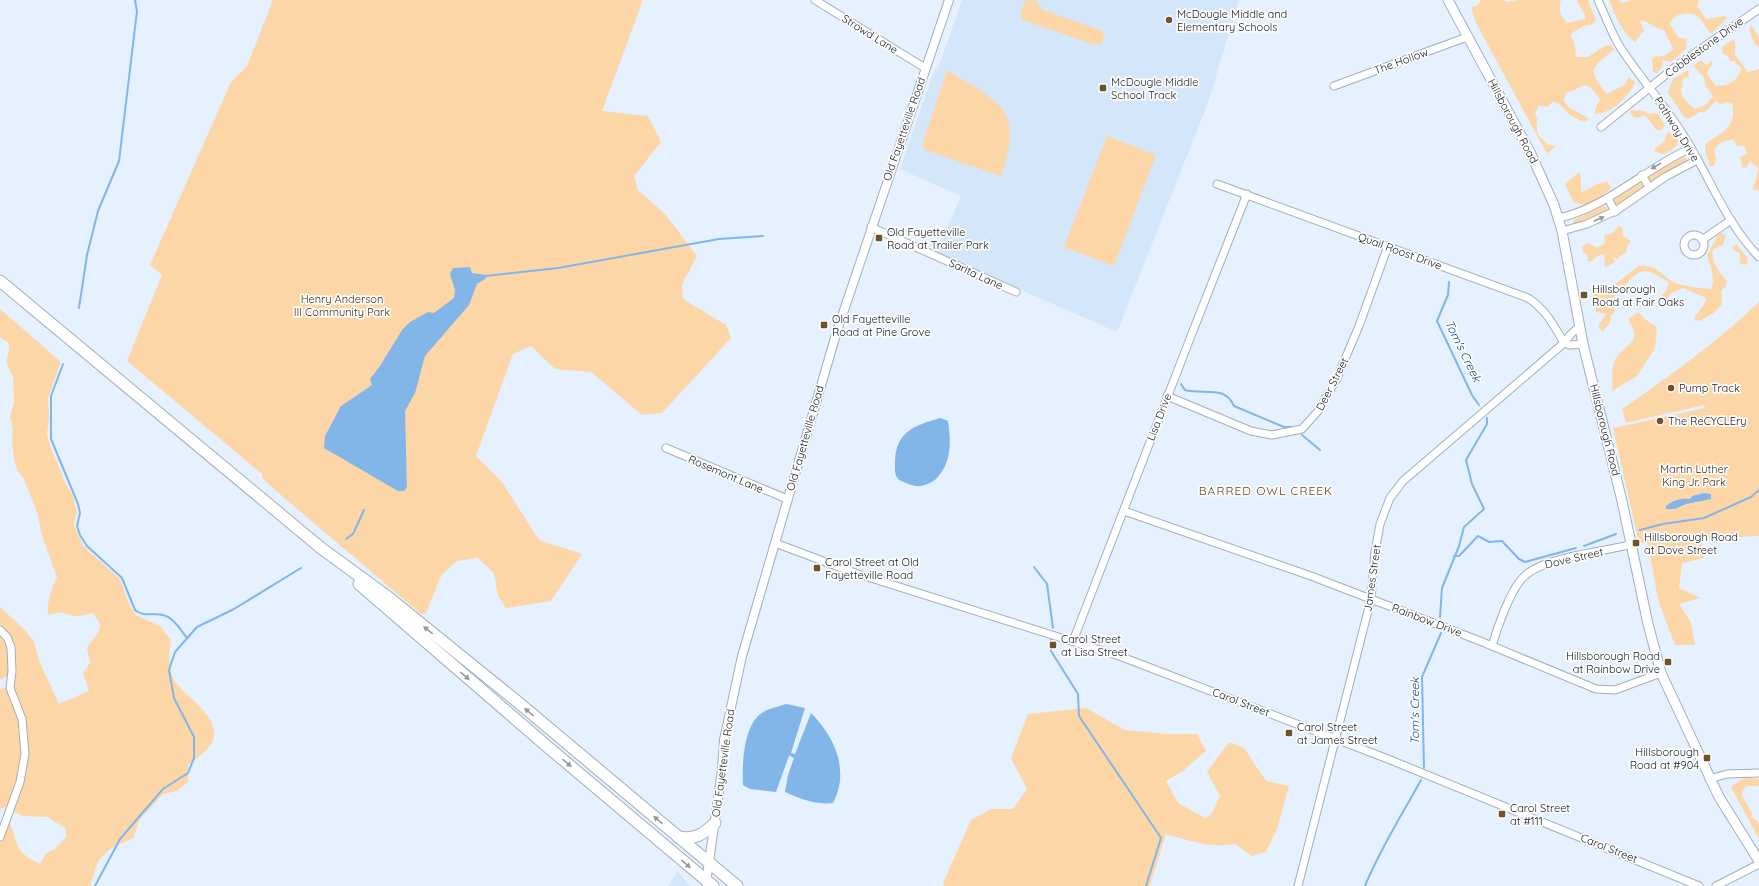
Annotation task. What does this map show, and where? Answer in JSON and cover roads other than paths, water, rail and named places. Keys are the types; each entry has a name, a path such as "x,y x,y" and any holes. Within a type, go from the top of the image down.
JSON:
{"highway":[{"path":"0,281 320,548 388,597 737,886"},
{"path":"320,548 347,574 708,884"},
{"path":"678,837 688,839 696,838 705,833 715,823"}],"main road":[{"name":"Hillsborough Road","path":"1448,0 1532,154 1559,218 1583,344 1632,544 1648,624 1661,673 1709,779 1731,818 1759,861"}],"street":[{"name":"Strowd Lane","path":"815,0 925,68"},
{"name":"Old Fayetteville Road","path":"708,884 728,717 742,656 837,331 949,0"},
{"name":"Pathway Drive","path":"1598,0 1620,45 1691,148 1739,235 1759,257"},
{"name":"Cobblestone Drive","path":"1602,127 1650,87 1706,45 1759,9"},
{"name":"The Hollow","path":"1334,86 1467,37"},
{"path":"1559,218 1584,211 1608,198 1670,158 1691,148"},
{"path":"1562,232 1587,224 1615,212 1673,171 1697,160"},
{"path":"1642,175 1649,188"},
{"name":"Quail Roost Drive","path":"1217,184 1528,298 1550,318 1564,343"},
{"name":"Lisa Drive","path":"1073,641 1167,396 1247,194"},
{"path":"1608,198 1615,212"},
{"path":"1702,240 1731,220"},
{"name":"Sarita Lane","path":"871,227 1016,292"},
{"name":"Deer Street","path":"1167,396 1251,431 1272,435 1302,429 1320,410 1337,378 1359,326 1388,246"},
{"name":"James Street","path":"1298,886 1337,739 1371,599 1378,535 1387,505 1396,489 1444,444 1564,343 1580,326"},
{"path":"1564,343 1570,345 1583,344"},
{"name":"Rosemont Lane","path":"666,448 787,499"},
{"name":"Rainbow Drive","path":"1124,510 1371,599 1603,690 1624,687 1661,673"},
{"name":"Carol Street","path":"775,543 855,573 1122,657 1337,739 1699,886"},
{"name":"Dove Street","path":"1492,646 1515,589 1526,573 1544,564 1632,544"},
{"path":"0,630 7,638 11,647 12,671 10,688 22,719 25,754 20,782 0,837"},
{"path":"1709,779 1727,774 1759,773"},
{"path":"1716,886 1759,864"}],"water":[{"path":"470,267 472,273 487,275 485,279 477,284 469,305 425,356 415,393 405,411 407,487 404,491 398,491 324,448 325,436 341,406 372,385 370,379 380,366 402,330 410,322 428,312 434,313 454,298 455,290 450,274 453,268"},
{"path":"940,418 948,421 950,437 948,459 941,473 936,479 921,486 914,486 899,480 896,474 895,462 899,443 908,431 922,424"},
{"path":"1704,493 1711,494 1711,499 1686,504 1675,509 1666,509 1666,506 1675,501 1690,499 1692,496"},
{"path":"786,704 805,708 791,753 795,754 811,713 820,722 833,744 840,767 840,779 838,791 833,803 809,801 785,792 788,775 794,758 790,756 776,792 750,789 743,785 744,749 749,730 753,722 758,716 771,708"}],"waterway":[{"path":"79,308 87,255 98,211 119,161 137,11 135,0"},
{"path":"486,276 558,268 719,239 763,236"},
{"name":"Tom's Creek","path":"1449,282 1448,295 1437,321 1472,395 1479,405"},
{"path":"63,364 51,396 51,439 78,504 80,513 77,526 80,535 87,546 122,578 135,610 143,614 160,614 168,617 176,624 187,638"},
{"path":"1181,384 1185,390 1220,393 1230,399 1234,406 1284,427 1291,427"},
{"name":"Tom's Creek","path":"1440,617 1442,588 1459,546 1464,527 1484,509 1472,484 1466,460 1487,424 1487,418"},
{"path":"1302,435 1320,450"},
{"path":"1640,530 1663,524 1704,518 1751,497 1759,490"},
{"path":"346,539 353,534 364,510"},
{"path":"1584,546 1616,534"},
{"path":"1454,556 1459,556 1478,536 1489,542 1502,541 1519,559 1525,562 1576,548"},
{"path":"1034,567 1047,584 1053,628"},
{"path":"95,886 120,839 163,789 188,773 194,758 194,737 174,698 169,670 175,652 197,627 234,609 301,568"},
{"name":"Tom's Creek","path":"1424,768 1422,677 1441,633"},
{"path":"1051,640 1051,651 1078,694 1079,716 1161,838 1146,886"},
{"name":"Tom's Creek","path":"1365,886 1384,845 1421,780"}],"place":[{"name":"McDougle Middle and Elementary Schools","path":"1169,20"},
{"name":"McDougle Middle School Track","path":"1103,88"},
{"name":"Old Fayetteville Road at Trailer Park","path":"879,238"},
{"name":"Hillsborough Road at Fair Oaks","path":"1584,295"},
{"name":"Old Fayetteville Road at Pine Grove","path":"824,325"},
{"name":"Pump Track","path":"1671,388"},
{"name":"The ReCYCLEry","path":"1660,421"},
{"name":"Hillsborough Road at Dove Street","path":"1636,543"},
{"name":"Carol Street at Old Fayetteville Road","path":"817,568"},
{"name":"Carol Street at Lisa Street","path":"1053,645"},
{"name":"Hillsborough Road at Rainbow Drive","path":"1668,662"},
{"name":"Carol Street at James Street","path":"1289,733"},
{"name":"Hillsborough Road at #904","path":"1707,758"},
{"name":"Carol Street at #111","path":"1502,814"}],"district":[{"name":"BARRED OWL CREEK","path":"1266,491"}],"park label":[{"name":"Henry Anderson III Community Park","path":"342,305"},
{"name":"Martin Luther King Jr. Park","path":"1694,475"}]}
